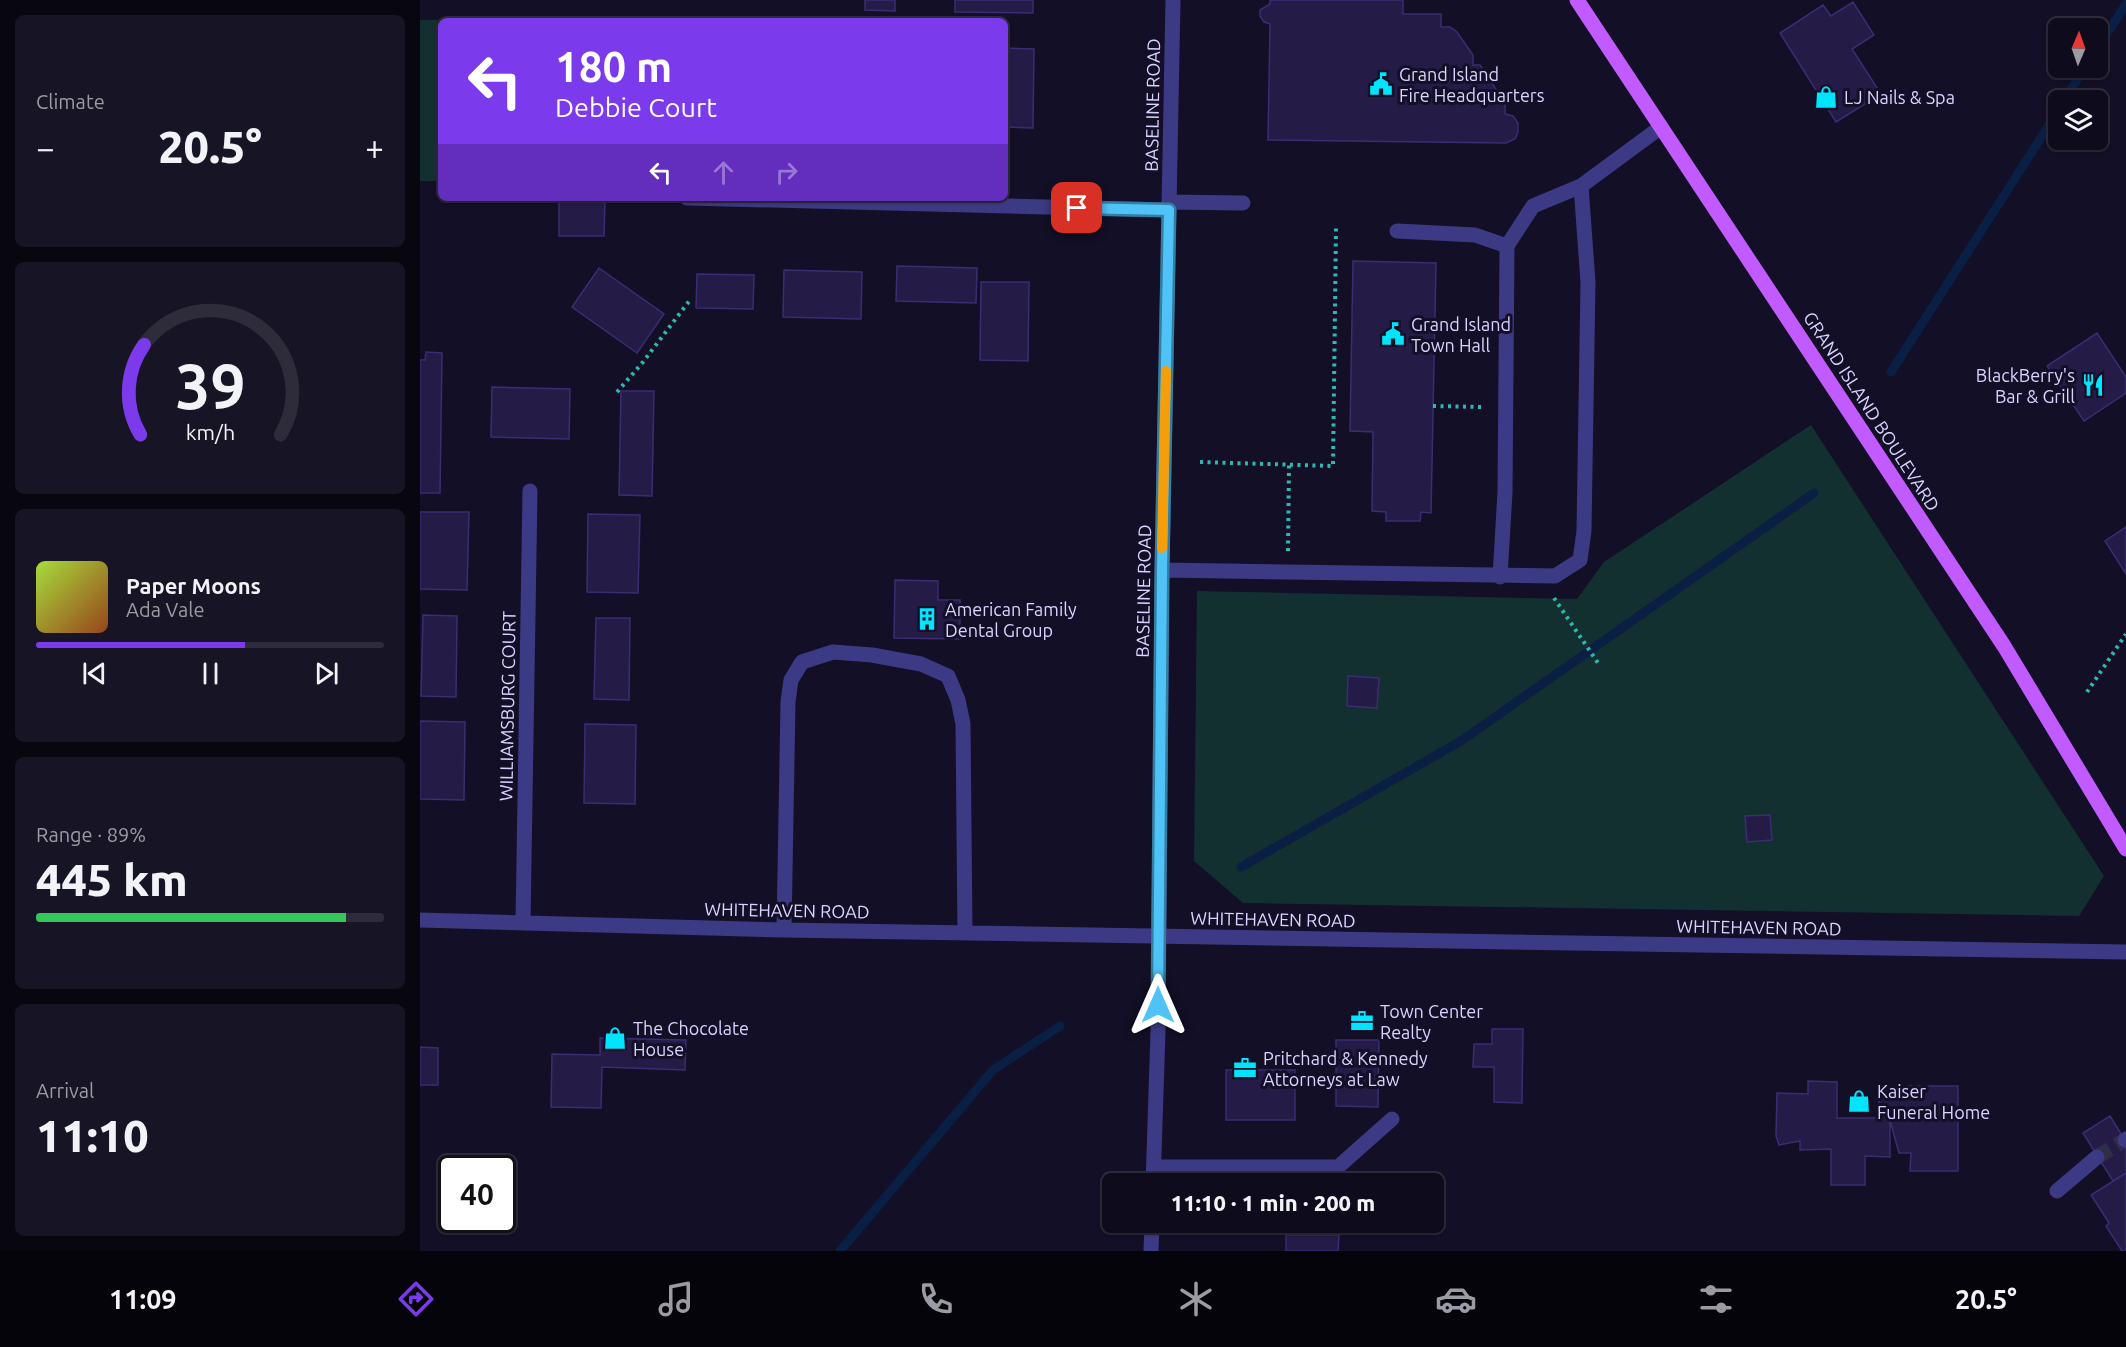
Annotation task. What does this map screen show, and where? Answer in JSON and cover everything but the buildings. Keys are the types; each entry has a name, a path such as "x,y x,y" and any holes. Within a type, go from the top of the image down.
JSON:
{"main road":[{"name":"GRAND ISLAND BOULEVARD","path":"1577,0 2004,646 2126,849"}],"street":[{"name":"BASELINE ROAD","path":"1154,1173 1158,1032 1157,936 1162,570 1173,0"},
{"path":"1500,577 1505,492 1507,246 1533,206 1581,186 1661,127"},
{"path":"1162,570 1500,577 1555,576 1580,560 1584,531 1588,294 1581,186"},
{"path":"868,201 1169,206 1243,203"},
{"path":"1397,231 1474,235 1507,246"},
{"name":"WILLIAMSBURG COURT","path":"523,922 530,491"},
{"path":"784,930 788,702 791,680 802,662 833,652 872,655 921,664 948,676 958,700 963,724 965,933"},
{"name":"WHITEHAVEN ROAD","path":"420,920 784,930 2126,952"},
{"path":"1154,1167 1338,1167 1392,1119"},
{"path":"2057,1191 2097,1156"},
{"path":"1151,1251 1152,1233"}],"path":[{"path":"1200,462 1334,466 1336,228"},
{"path":"617,392 643,363 690,300"},
{"path":"1433,406 1485,407"},
{"path":"1288,572 1289,465"},
{"path":"1550,593 1599,666"},
{"path":"2087,692 2126,634"}],"green space":[{"path":"420,20 438,20 438,181 420,181"},
{"path":"1811,425 2104,876 2079,916 1243,903 1194,861 1197,591 1577,599 1604,562"}],"waterway":[{"path":"2108,32 2126,4"},
{"path":"2071,90 2078,78"},
{"path":"1891,372 2048,127"},
{"path":"1241,867 1461,741 1814,493"},
{"path":"840,1251 993,1070 1060,1026"}],"tunnel":[{"path":"2097,1157 2125,1140"}],"slow traffic":[{"path":"1162,548 1166,371"}],"place":[{"name":"Grand Island Fire Headquarters","path":"1381,84"},
{"name":"LJ Nails & Spa","path":"1826,97"},
{"name":"Grand Island Town Hall","path":"1393,334"},
{"name":"BlackBerry's Bar & Grill","path":"2093,385"},
{"name":"American Family Dental Group","path":"927,619"},
{"name":"Town Center Realty","path":"1362,1021"},
{"name":"The Chocolate House","path":"615,1038"},
{"name":"Pritchard & Kennedy Attorneys at Law","path":"1245,1068"},
{"name":"Kaiser Funeral Home","path":"1859,1101"}],"route":[{"path":"1077,208 1169,210 1162,570 1158,1005"}]}
